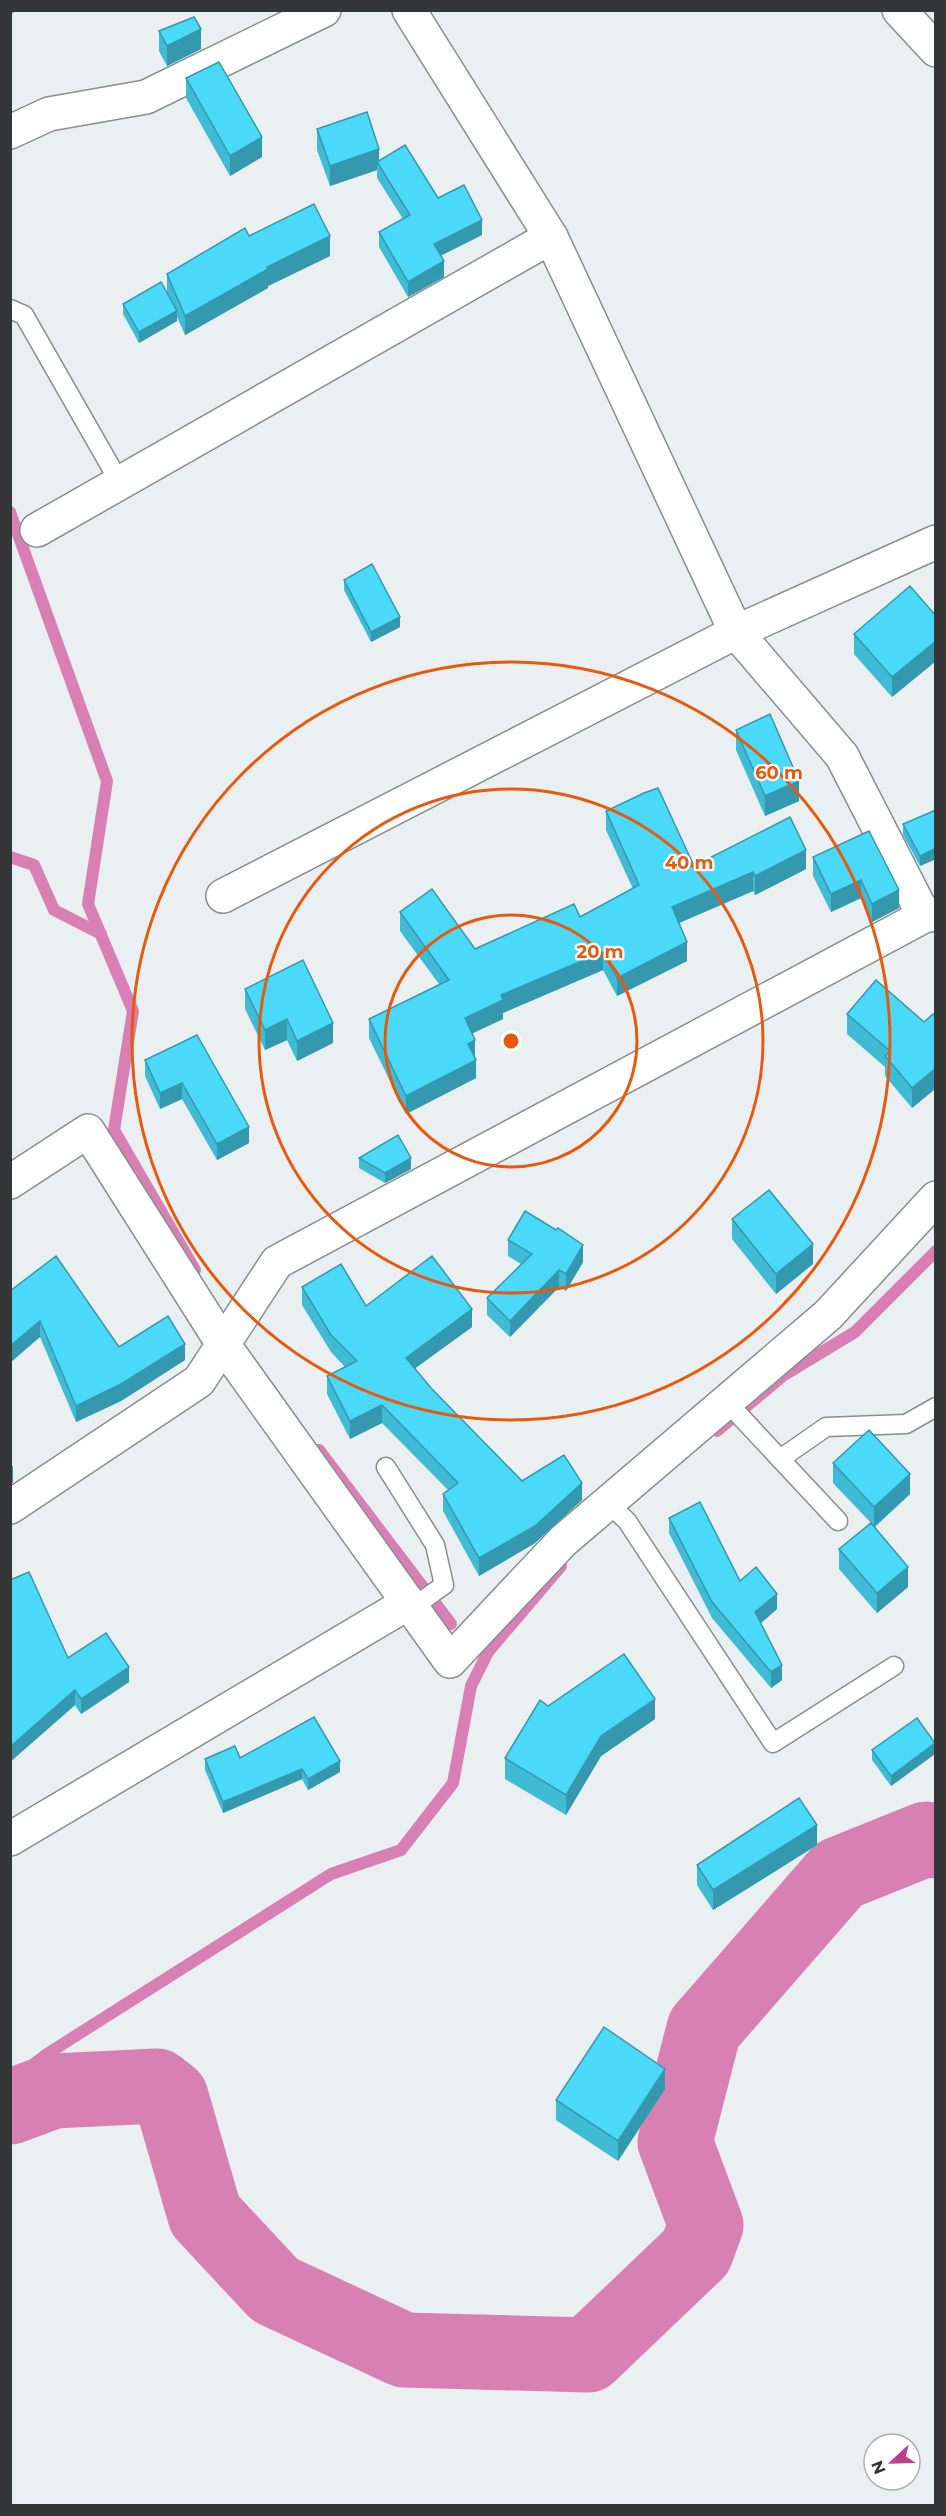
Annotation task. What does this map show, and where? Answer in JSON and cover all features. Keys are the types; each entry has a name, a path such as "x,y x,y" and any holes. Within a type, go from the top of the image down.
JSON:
{"street":[{"path":"10,132 49,114 146,97 324,10"},
{"path":"10,1507 199,1381 277,1262 930,915 842,756 736,632 551,237 409,10"},
{"path":"899,10 936,50"},
{"path":"37,530 551,237"},
{"path":"223,896 736,632 936,542"},
{"path":"10,1182 88,1131 223,1344 416,1601 450,1661 563,1541 616,1510 734,1410 828,1315 936,1198"},
{"path":"10,1839 416,1601"}],"lane":[{"path":"10,309 24,315 120,483"},
{"path":"780,1458 826,1427 906,1424 936,1407"},
{"path":"734,1410 838,1521"},
{"path":"386,1467 435,1545 444,1585 416,1601"},
{"path":"616,1510 773,1743 894,1666"}],"building":[{"path":"194,17 201,29 167,46 159,31"},
{"path":"219,62 262,137 230,156 186,78"},
{"path":"367,112 379,149 330,166 317,129"},
{"path":"405,145 438,198 464,185 482,220 434,244 444,261 408,282 379,232 410,215 377,162"},
{"path":"314,204 330,236 267,267 268,269 185,316 167,274 245,228 249,236"},
{"path":"161,282 177,311 139,332 123,304"},
{"path":"372,564 400,617 371,632 344,580"},
{"path":"910,586 936,616 936,641 892,677 854,634"},
{"path":"770,714 799,781 765,796 736,730"},
{"path":"658,788 694,866 790,817 806,850 755,876 753,872 672,907 687,942 617,978 603,952 501,995 503,1000 465,1018 475,1040 468,1044 476,1060 406,1096 369,1019 449,980 400,912 432,889 475,949 574,904 580,917 639,885 606,811"},
{"path":"936,810 936,848 920,856 903,824"},
{"path":"869,831 899,890 872,904 861,880 831,894 813,857"},
{"path":"303,960 333,1023 297,1041 287,1019 265,1030 245,989"},
{"path":"876,980 924,1022 933,1014 936,1017 936,1068 912,1088 885,1056 890,1051 847,1014"},
{"path":"197,1035 249,1127 217,1144 182,1083 160,1093 145,1060"},
{"path":"398,1135 411,1158 385,1173 359,1158"},
{"path":"769,1190 813,1244 776,1274 732,1219"},
{"path":"525,1211 556,1230 558,1228 583,1245 566,1274 559,1270 510,1321 487,1298 532,1254 508,1240"},
{"path":"56,1256 119,1347 168,1316 185,1344 121,1384 76,1406 40,1321 10,1346 10,1291"},
{"path":"432,1256 472,1309 406,1358 431,1388 522,1481 564,1455 582,1483 535,1526 479,1558 443,1494 458,1483 382,1405 350,1421 327,1376 357,1361 331,1335 302,1287 341,1264 366,1306"},
{"path":"869,1430 910,1474 874,1507 833,1463"},
{"path":"700,1502 740,1581 756,1567 777,1594 755,1612 782,1665 771,1672 712,1602 669,1518"},
{"path":"871,1523 908,1567 877,1593 839,1549"},
{"path":"29,1572 68,1658 106,1633 129,1667 81,1699 75,1690 10,1747 10,1580"},
{"path":"624,1654 655,1699 601,1736 566,1795 505,1758 540,1700 548,1706"},
{"path":"314,1717 340,1761 308,1779 302,1769 223,1802 205,1759 235,1746 240,1758"},
{"path":"917,1718 935,1743 891,1776 872,1750"},
{"path":"799,1798 817,1825 713,1890 697,1865"},
{"path":"604,2027 665,2069 618,2141 556,2100"}],"waterway":[{"path":"10,512 107,781 88,904 133,1011 114,1130 195,1270"},
{"path":"10,857 34,865 54,910 101,934"},
{"path":"717,1431 784,1375 855,1332 936,1251"},
{"path":"319,1450 451,1624"},
{"path":"10,2082 47,2054 331,1874 401,1850 453,1783 471,1686 488,1652 561,1566"},
{"path":"10,2107 53,2091 157,2086 171,2097 205,2215 275,2290 404,2350 588,2355 696,2252 706,2225 675,2142 704,2029 839,1874 926,1839 936,1841"}]}
